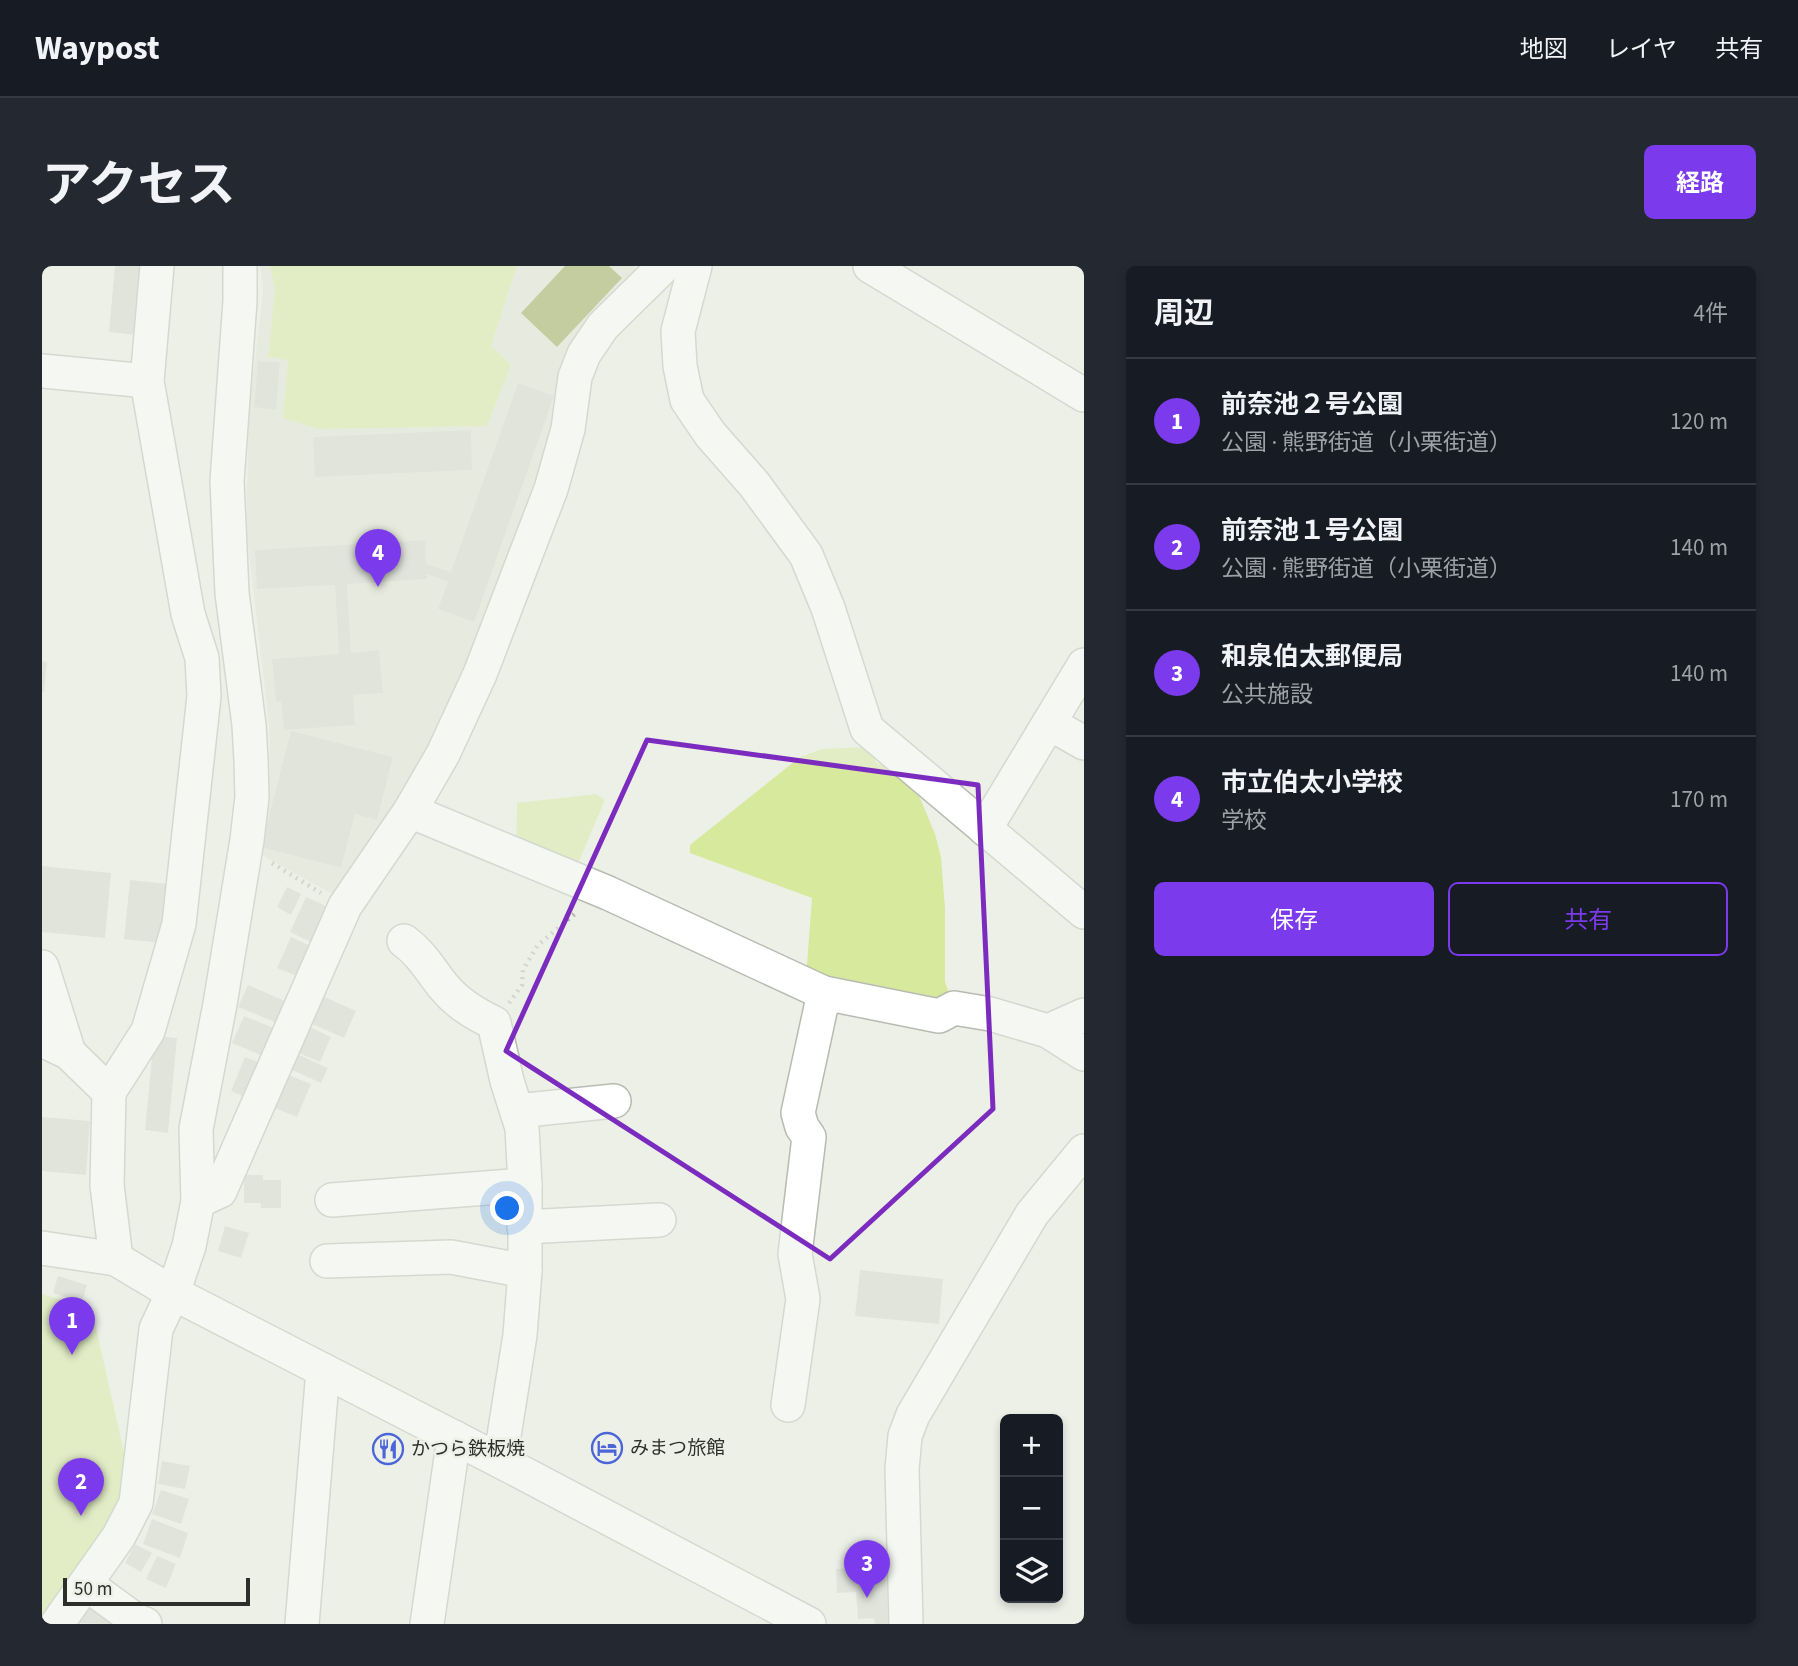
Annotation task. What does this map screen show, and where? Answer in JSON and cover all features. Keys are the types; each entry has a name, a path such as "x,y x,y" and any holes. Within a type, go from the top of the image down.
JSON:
{"street":[{"path":"116,1259 107,1185 109,1092 148,1031 179,924 204,696 202,658 188,614 147,381 157,266"},
{"path":"57,1624 119,1536 136,1503 156,1329 173,1293 189,1246 198,1201 196,1129 245,853 252,797 251,760 232,593 227,481 240,266"},
{"path":"198,1201 220,1191 345,906 410,811 443,754 480,674 551,489 568,429 575,377 584,354 603,326 664,266"},
{"path":"695,266 678,331 680,366 687,400 710,434 754,484 806,555 828,608 867,729 1082,907"},
{"path":"870,266 1084,395"},
{"path":"42,371 147,381"},
{"path":"985,829 1084,665"},
{"path":"1049,723 1084,744"},
{"path":"410,811 608,893 824,993 939,1016 954,1008 990,1014 1048,1031 1084,1054"},
{"path":"404,942 419,953 446,989 466,1009 494,1023 507,1082 522,1128 525,1270 520,1335 500,1461"},
{"path":"42,967 55,1047 109,1092"},
{"path":"788,1405 803,1299 795,1254 809,1137 802,1127 799,1113 824,993"},
{"path":"1048,1031 1084,1015"},
{"path":"517,1111 614,1101"},
{"path":"906,1624 902,1469 905,1436 913,1415 1032,1213 1084,1151"},
{"path":"332,1200 525,1185"},
{"path":"523,1227 659,1220"},
{"path":"42,1248 116,1259 173,1293 809,1624"},
{"path":"327,1261 420,1270 451,1257 525,1270"},
{"path":"302,1624 323,1370"},
{"path":"427,1624 454,1437"},
{"path":"86,1584 145,1624"}],"path":[{"path":"245,853 260,856 345,906"},
{"path":"494,1023 522,985 523,970 537,946 572,915 608,893"}],"highlighted area":[{"path":"647,740 978,785 993,1109 830,1259 506,1051"}],"shaded area":[{"path":"260,266 633,266 639,272 561,426 443,728 341,899 260,854 270,775 269,725 246,528 249,409 263,291"},
{"path":"270,266 517,266 491,346 511,365 487,426 318,429 283,418 288,360 268,357 275,289"},
{"path":"565,266 609,266 622,278 557,347 521,313"},
{"path":"866,747 877,763 895,772 920,798 935,834 941,857 945,909 945,982 950,995 941,1006 806,978 812,898 690,853 690,845 800,757 822,749"},
{"path":"596,794 605,800 576,868 516,852 517,803"},
{"path":"42,1294 78,1305 95,1323 128,1470 126,1501 79,1581 42,1615"}],"building":[{"path":"115,266 142,266 136,335 109,332"},
{"path":"258,361 280,362 276,410 254,407"},
{"path":"518,383 554,396 474,622 438,609 448,582 427,574 427,579 347,584 351,653 379,650 383,693 353,695 355,725 284,730 281,701 276,702 272,659 339,654 335,585 257,589 255,550 425,540 426,564 451,572"},
{"path":"471,430 472,470 315,477 313,437"},
{"path":"42,661 47,662 44,692 42,692"},
{"path":"291,731 393,757 377,820 355,814 341,868 261,847"},
{"path":"42,866 111,873 105,938 42,932"},
{"path":"130,880 168,884 162,943 124,939"},
{"path":"287,887 301,894 291,915 277,907"},
{"path":"306,897 333,909 317,945 290,932"},
{"path":"291,937 315,948 302,978 277,968"},
{"path":"248,985 285,1001 275,1022 238,1007"},
{"path":"320,995 356,1011 344,1038 308,1022"},
{"path":"244,1016 274,1028 263,1056 232,1043"},
{"path":"305,1025 331,1037 320,1062 294,1051"},
{"path":"154,1036 177,1038 168,1133 145,1130"},
{"path":"297,1054 328,1068 321,1083 290,1069"},
{"path":"245,1057 261,1063 247,1098 231,1091"},
{"path":"284,1073 311,1084 297,1117 270,1106"},
{"path":"42,1117 90,1121 86,1175 42,1171"},
{"path":"244,1175 263,1175 263,1180 281,1180 281,1208 261,1208 261,1203 244,1203"},
{"path":"225,1226 249,1233 241,1258 218,1251"},
{"path":"860,1270 943,1279 939,1324 855,1316"},
{"path":"58,1276 87,1285 82,1302 53,1293"},
{"path":"58,1304 83,1317 76,1331 51,1317"},
{"path":"162,1461 190,1466 185,1489 158,1484"},
{"path":"161,1490 189,1499 181,1524 152,1514"},
{"path":"152,1519 188,1533 180,1558 143,1544"},
{"path":"135,1544 152,1553 141,1572 125,1563"},
{"path":"157,1556 176,1564 166,1588 146,1579"},
{"path":"886,1566 888,1624 875,1624 874,1618 858,1619 856,1592 837,1593 836,1569"},
{"path":"94,1598 118,1615 111,1624 76,1623"}],"place":[{"name":"市立伯太小学校","path":"378,587"},
{"name":"前奈池２号公園","path":"72,1355"},
{"name":"みまつ旅館","path":"607,1448"},
{"name":"かつら鉄板焼","path":"388,1449"},
{"name":"前奈池１号公園","path":"81,1516"},
{"name":"和泉伯太郵便局","path":"867,1598"}]}
